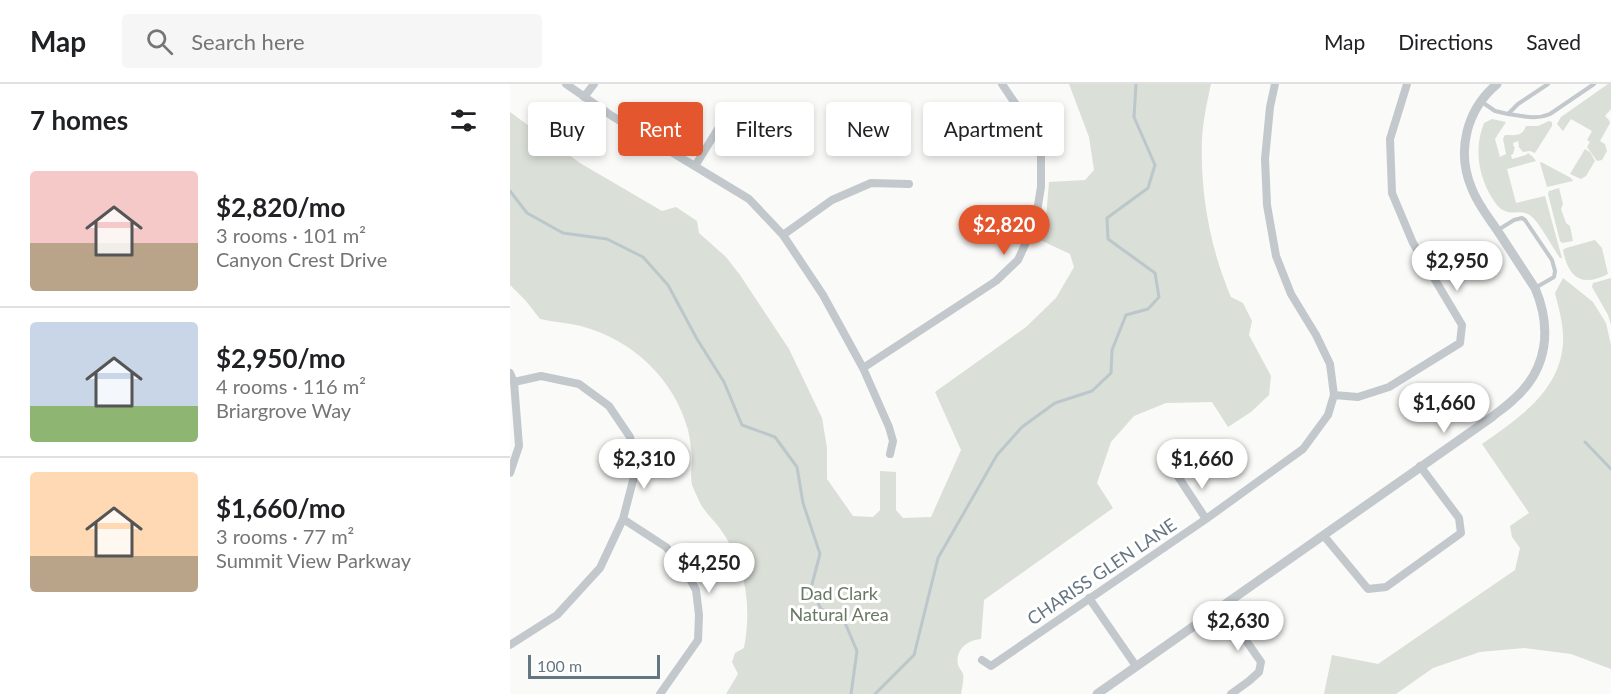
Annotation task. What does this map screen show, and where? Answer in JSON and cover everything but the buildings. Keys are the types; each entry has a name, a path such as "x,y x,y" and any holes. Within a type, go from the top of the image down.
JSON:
{"street":[{"path":"566,84 612,116 749,199 783,235 824,295 863,368 889,427 893,441 890,454"},
{"path":"584,97 594,84"},
{"path":"863,368 996,281 1018,260 1035,223 1041,187 1041,151 1023,115 1002,84"},
{"name":"CHARISS GLEN LANE","path":"982,660 991,666 1206,519 1303,449 1328,415 1334,395 1330,364 1316,335 1291,294 1275,256 1267,205 1265,159 1270,107 1275,84"},
{"path":"1334,395 1358,397 1389,387 1460,343 1462,324 1413,243 1392,193 1390,139 1407,84"},
{"path":"1097,694 1514,400 1533,376 1540,363 1545,337 1543,311 1534,288 1473,191 1464,161 1466,133 1471,119 1481,101 1497,84"},
{"path":"694,166 715,133"},
{"path":"783,235 832,200 872,183 909,184"},
{"path":"510,373 514,382 519,446 510,473"},
{"path":"510,645 557,615 600,568 623,519 636,469 630,437 609,406 579,384 541,376 514,382"},
{"path":"1324,536 1368,588 1386,587 1461,533 1459,518 1420,466"},
{"path":"1177,475 1206,519"},
{"path":"623,519 666,547 683,567 696,590 699,615 698,640 660,694"},
{"path":"1089,598 1136,666"},
{"path":"1222,606 1261,662 1259,672 1231,694"}],"lane":[{"path":"1508,114 1518,104 1548,84"},
{"path":"1481,101 1494,111 1535,118 1544,117 1594,84"},
{"path":"1497,231 1514,220 1522,218 1552,260 1556,271 1554,277 1534,288"}],"green space":[{"name":"Dad Clark Natural Area","path":"1069,84 1211,84 1202,139 1203,180 1208,220 1217,259 1231,297 1243,303 1252,321 1249,335 1271,376 1269,395 1251,412 1228,427 1212,402 1166,403 1134,416 1111,442 1097,483 1113,508 984,600 981,639 971,641 960,650 958,655 958,665 963,673 961,694 726,694 738,674 732,662 735,653 744,648 747,617 745,586 729,543 701,505 692,485 689,433 673,394 661,378 634,351 600,332 581,326 540,319 510,285 510,112 528,125 528,156 570,156 662,211 676,207 697,221 699,233 726,257 740,275 789,349 822,418 827,448 827,479 853,516 873,517 880,510 880,471 896,472 896,510 903,518 931,517 961,450 935,392 1026,327 1056,298 1074,267 1070,254 1038,239 1046,218 1049,182 1085,180 1094,170 1089,137"},
{"path":"1611,84 1611,109 1605,116 1610,123 1600,141 1605,144 1607,151 1602,160 1597,161 1587,147 1590,142 1587,140 1592,131 1571,119 1563,131 1557,124 1561,117"},
{"path":"1492,119 1506,122 1495,139 1500,157 1506,154 1503,139 1505,135 1520,134 1526,126 1538,126 1552,122 1552,126 1535,153 1523,152 1518,146 1518,141 1513,143 1515,147 1511,155 1512,159 1528,153 1536,161 1507,169 1516,203 1545,196 1562,258 1531,216 1501,209 1487,189 1478,152 1484,123"},
{"path":"1585,149 1590,152 1595,161 1586,176 1581,179 1570,174"},
{"path":"1541,162 1571,178 1573,181 1547,187"},
{"path":"1559,188 1563,204 1561,209 1566,223 1570,226 1573,241 1562,243 1548,194 1549,191"},
{"path":"1595,240 1602,248 1608,274 1583,280 1572,273 1568,267 1563,250"},
{"path":"1563,278 1593,302 1606,323 1611,345 1611,669 1571,654 1524,648 1480,652 1433,668 1396,694 1324,694 1332,655 1378,664 1515,570 1520,548 1512,537 1510,526 1529,513 1482,444 1522,414 1545,390 1554,376 1563,343 1561,318 1555,293"},
{"path":"1611,278 1611,325 1592,287 1593,283"}],"waterway":[{"path":"875,694 914,655 938,558 997,455 1022,427 1055,403 1092,391 1111,373 1112,350 1126,315 1148,309 1159,297 1155,273 1108,239 1107,218 1148,188 1155,165 1134,117 1136,84"},
{"path":"510,191 527,213 563,233 607,239 643,257 668,285 697,339 724,382 742,425 775,437 797,467 803,503 820,554 811,588 821,609 843,618 857,651 851,694"},
{"path":"1585,442 1611,469"}]}
